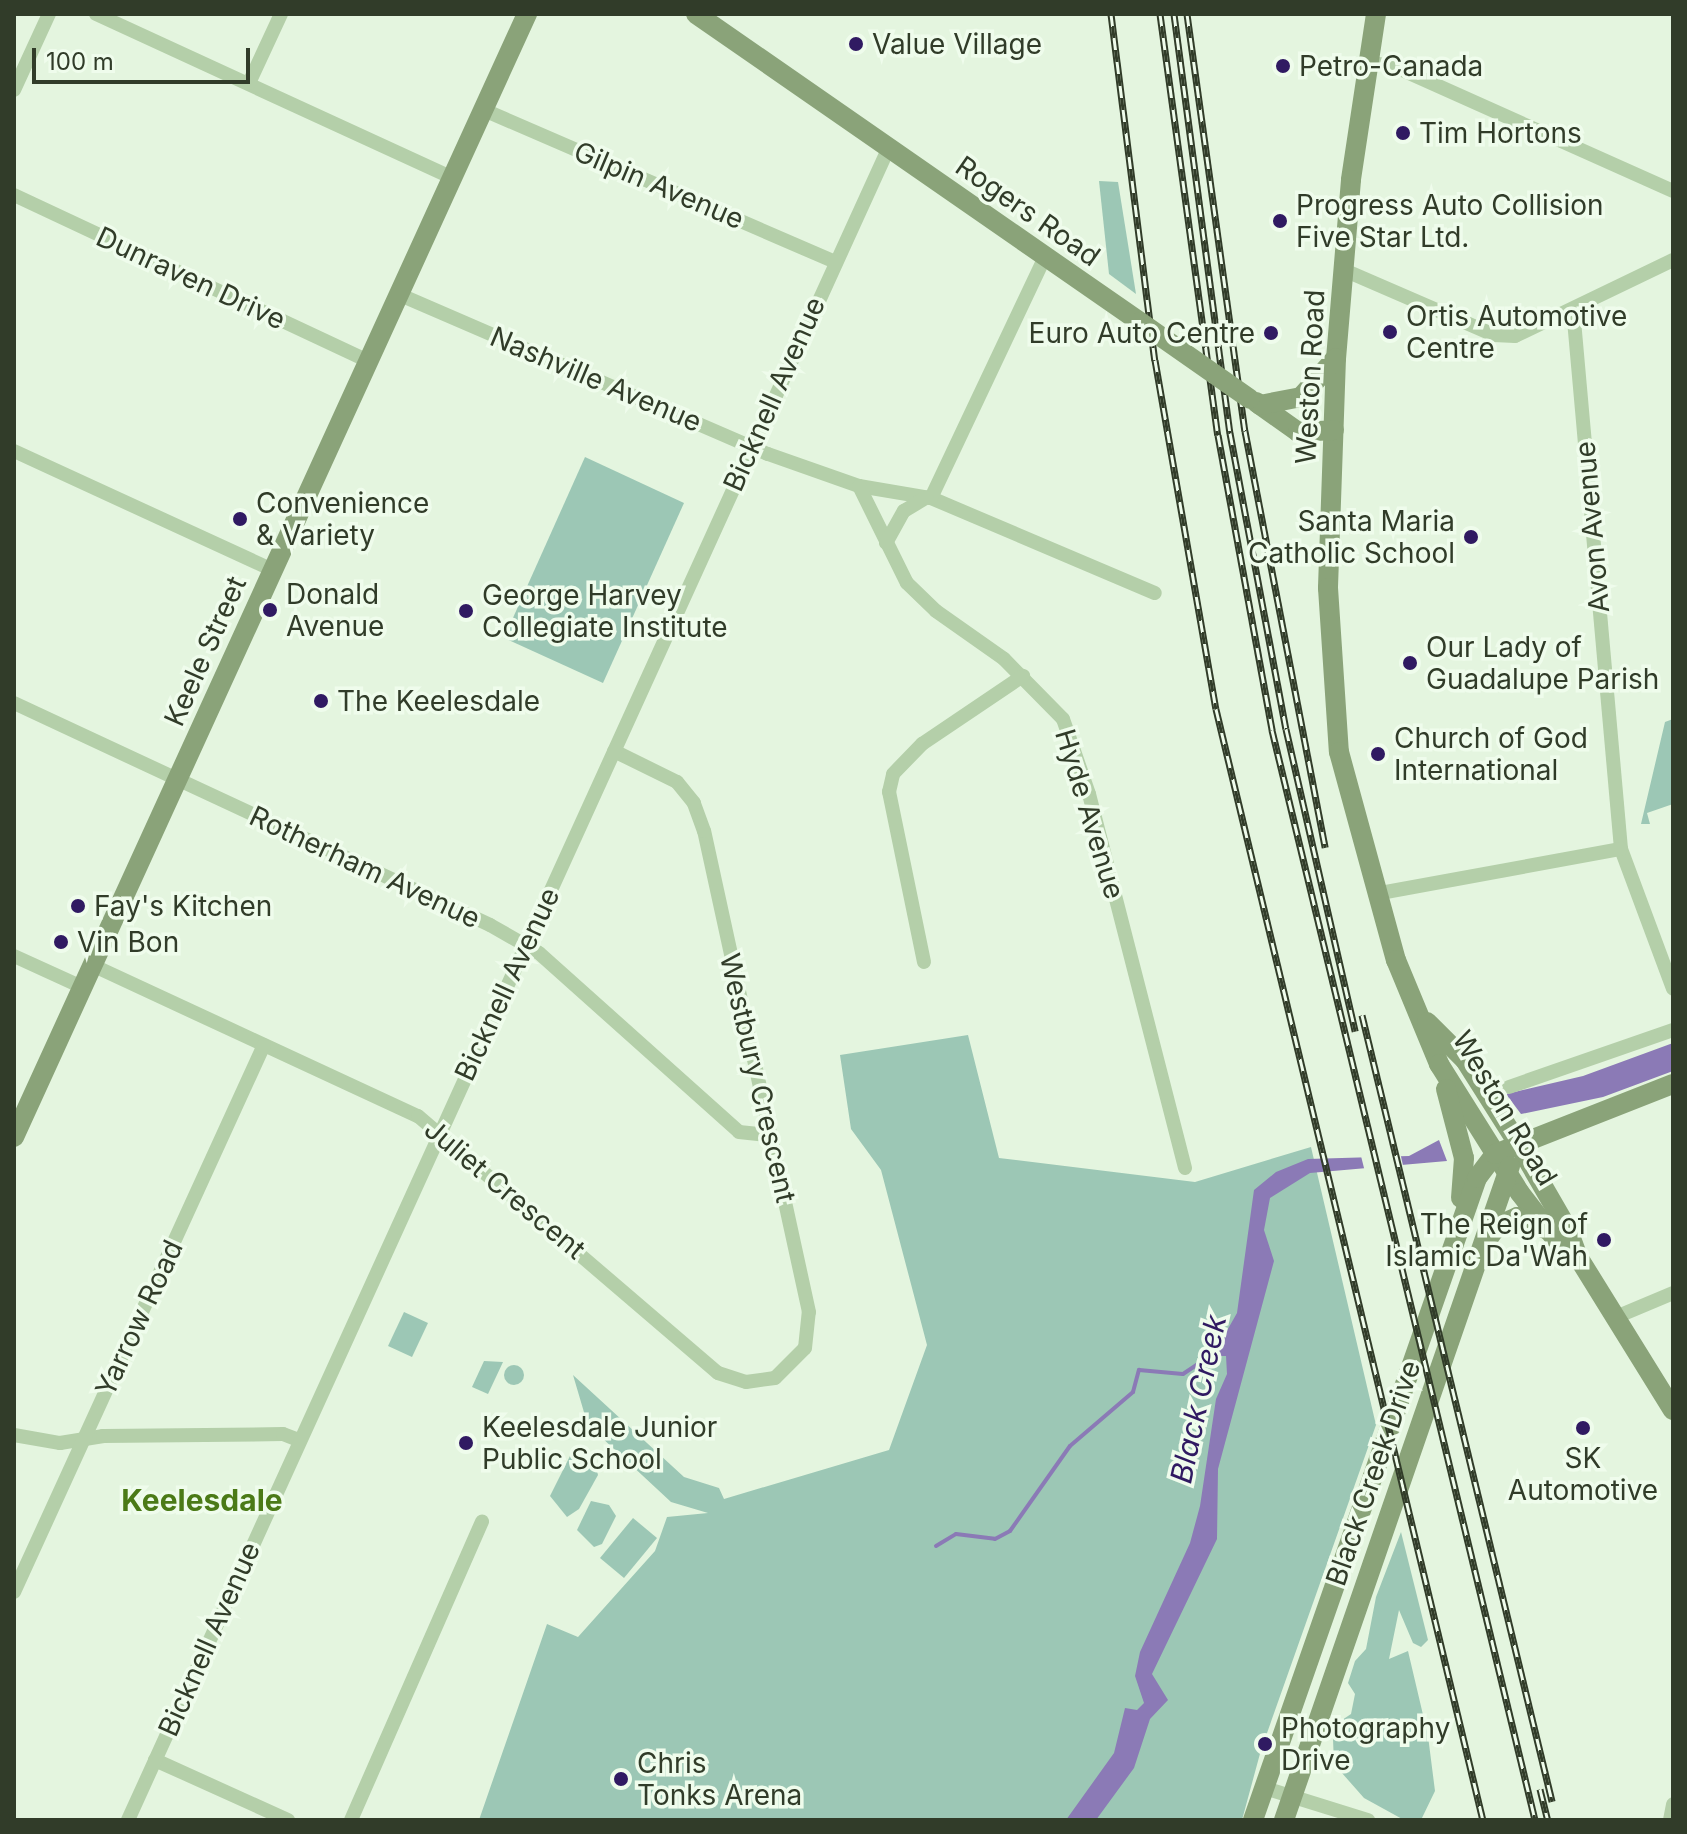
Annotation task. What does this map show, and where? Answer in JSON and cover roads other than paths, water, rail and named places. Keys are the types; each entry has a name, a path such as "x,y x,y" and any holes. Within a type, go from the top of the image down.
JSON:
{"main road":[{"name":"Keele Street","path":"14,1137 527,14"},
{"name":"Rogers Road","path":"696,14 1298,432 1334,430"},
{"name":"Weston Road","path":"1376,14 1336,358 1329,648 1339,752 1375,894 1396,960 1424,1019 1439,1064 1509,1158 1534,1175 1568,1230 1578,1257 1673,1410"},
{"path":"1255,402 1301,397 1336,358"},
{"name":"Weston Road","path":"1424,1019 1465,1060 1509,1158 1554,1237 1578,1257"},
{"path":"1439,1064 1464,1158 1454,1246"},
{"path":"1509,1158 1673,1084"},
{"name":"Black Creek Drive","path":"1253,1820 1477,1178 1509,1158"},
{"name":"Black Creek Drive","path":"1284,1820 1509,1158"},
{"path":"1476,1256 1505,1220 1531,1222 1554,1237"}],"street":[{"path":"14,90 49,14"},
{"path":"96,14 453,178"},
{"path":"249,83 281,14"},
{"path":"1370,62 1398,68 1673,191"},
{"name":"Gilpin Avenue","path":"484,110 833,261"},
{"name":"Bicknell Avenue","path":"128,1820 833,261 888,149"},
{"name":"Dunraven Drive","path":"14,195 369,361"},
{"path":"886,543 904,511 931,498 1045,257"},
{"path":"1344,270 1494,335 1515,336 1673,260"},
{"name":"Nashville Avenue","path":"398,294 750,446 859,486 931,498 1155,593"},
{"name":"Avon Avenue","path":"1573,309 1621,849 1673,989"},
{"path":"14,451 273,570"},
{"name":"Hyde Avenue","path":"859,486 886,543 919,596 1023,676 1063,719 1072,740 1185,1168"},
{"path":"924,962 889,792 893,774 922,744 1023,676"},
{"name":"Rotherham Avenue","path":"14,703 525,945 739,1132 770,1135"},
{"name":"Westbury Crescent","path":"614,751 677,782 699,816 806,1295 809,1338 799,1357 775,1378 746,1382 718,1373"},
{"path":"1375,894 1621,849"},
{"path":"14,956 82,987"},
{"name":"Juliet Crescent","path":"92,965 418,1116 440,1131 718,1373"},
{"path":"1509,1087 1673,1030"},
{"name":"Yarrow Road","path":"14,1592 264,1045"},
{"path":"1616,1317 1673,1293"},
{"path":"14,1435 60,1443 103,1436 283,1434 299,1440"},
{"path":"351,1820 482,1522"},
{"path":"155,1760 288,1820"},
{"path":"1265,1788 1294,1793 1368,1820"}],"waterway":[{"name":"Black Creek","path":"936,1546 956,1534 995,1539 1010,1531 1070,1446 1133,1392 1139,1370 1183,1374 1219,1350"}],"railway":[{"path":"1111,14 1155,360 1216,709 1483,1820"},
{"path":"1160,14 1218,435 1272,730 1535,1820"},
{"path":"1174,14 1230,433 1286,729 1355,1031"},
{"path":"1187,14 1245,431 1325,847"},
{"path":"1362,1015 1552,1801"},
{"path":"1540,1789 1548,1820"}],"place":[{"name":"Value Village","path":"856,44"},
{"name":"Petro-Canada","path":"1283,66"},
{"name":"Tim Hortons","path":"1403,133"},
{"name":"Progress Auto Collision Five Star Ltd.","path":"1280,221"},
{"name":"Ortis Automotive Centre","path":"1390,332"},
{"name":"Euro Auto Centre","path":"1271,333"},
{"name":"Convenience & Variety","path":"240,519"},
{"name":"Santa Maria Catholic School","path":"1471,537"},
{"name":"Donald Avenue","path":"270,610"},
{"name":"George Harvey Collegiate Institute","path":"466,611"},
{"name":"Our Lady of Guadalupe Parish","path":"1410,663"},
{"name":"The Keelesdale","path":"321,701"},
{"name":"Church of God International","path":"1378,754"},
{"name":"Fay's Kitchen","path":"78,906"},
{"name":"Vin Bon","path":"61,942"},
{"name":"The Reign of Islamic Da'Wah","path":"1604,1240"},
{"name":"SK Automotive","path":"1583,1428"},
{"name":"Keelesdale Junior Public School","path":"466,1443"},
{"name":"Photography Drive","path":"1265,1744"},
{"name":"Chris Tonks Arena","path":"621,1779"}],"district":[{"name":"Keelesdale","path":"202,1500"}]}
